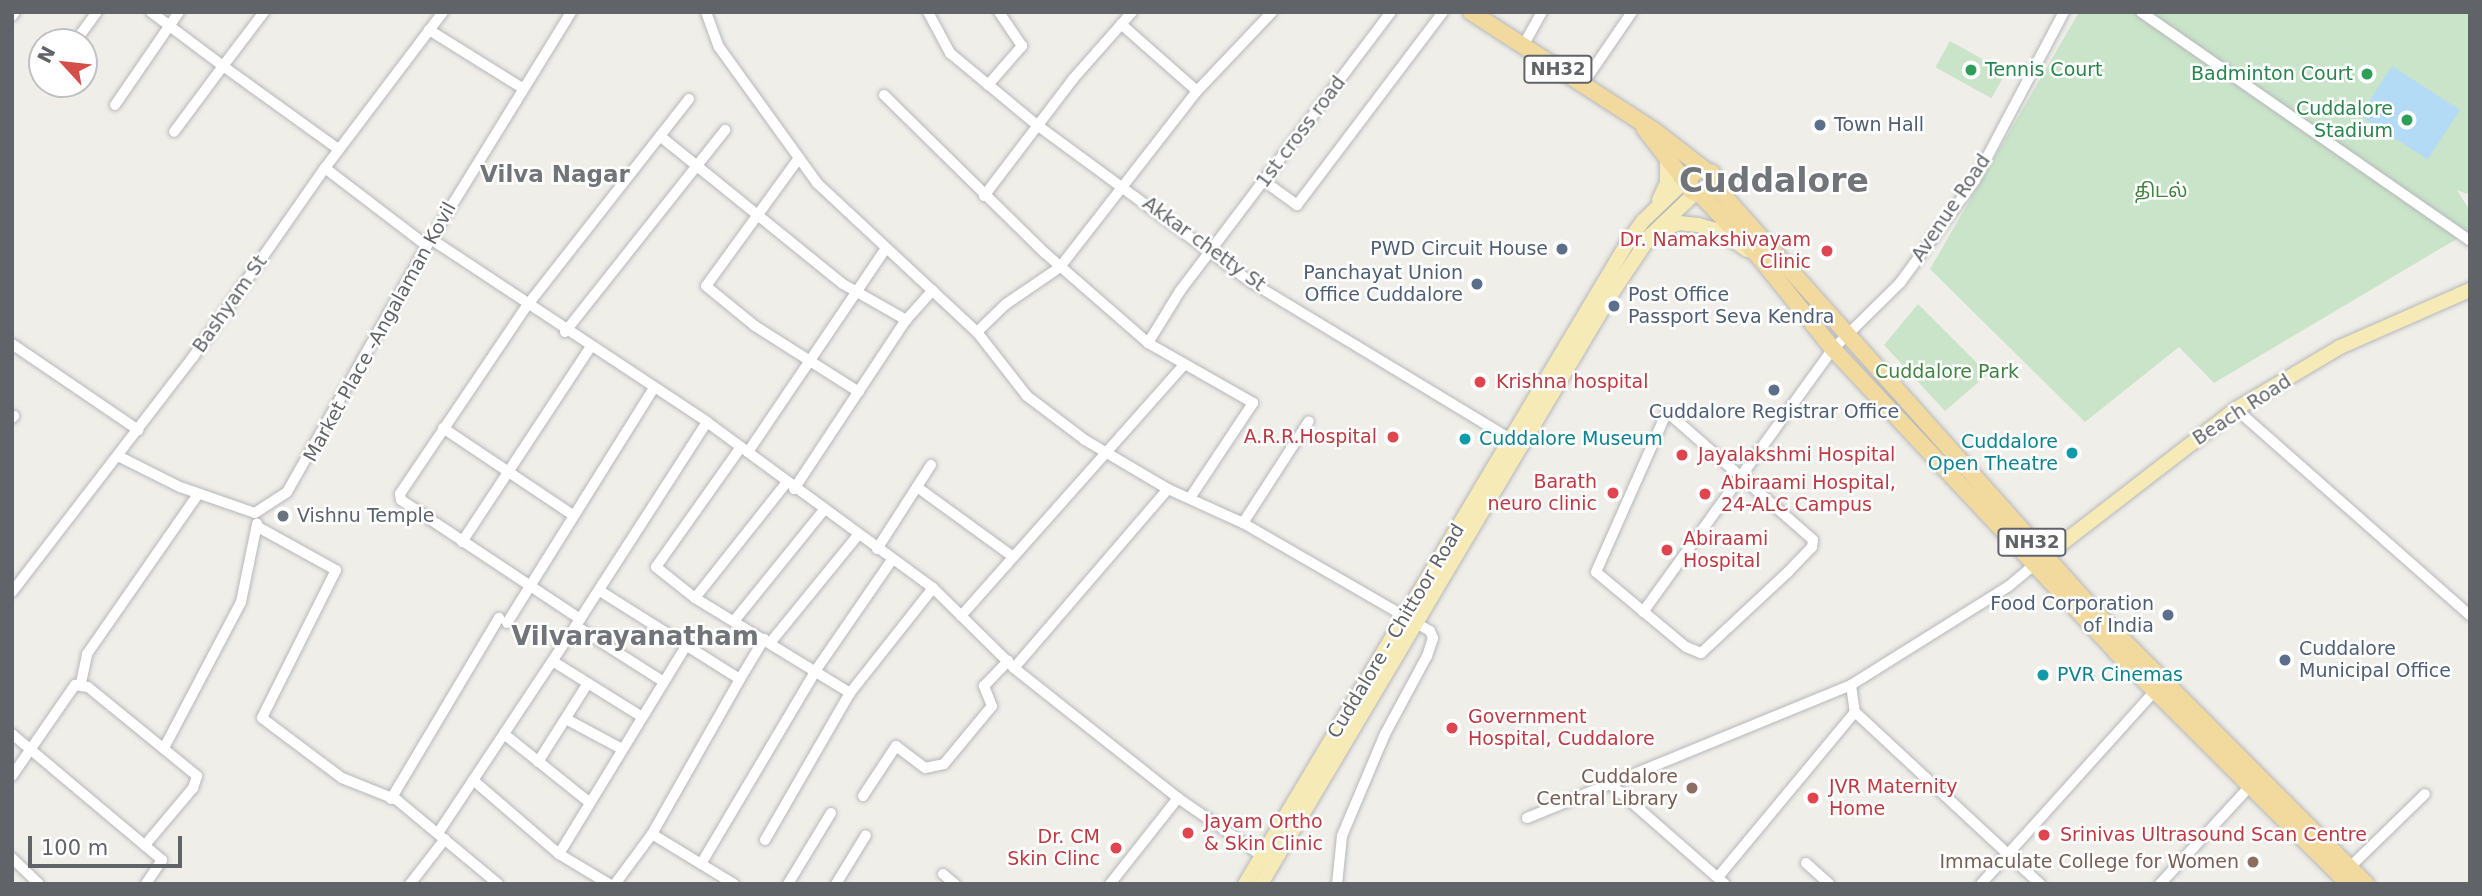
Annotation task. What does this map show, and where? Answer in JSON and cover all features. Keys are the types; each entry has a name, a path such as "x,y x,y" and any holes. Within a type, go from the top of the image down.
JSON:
{"highway":[{"name":"NH32","path":"1471,12 1643,126 1847,336 2154,692 2345,878 2366,884"},
{"name":"NH32","path":"1643,126 1667,160 1697,184 1833,349 2154,673 2345,878"}],"main road":[{"path":"1643,221 1664,192 1667,160"},
{"name":"Cuddalore - Chittoor Road","path":"1245,884 1267,860 1516,443 1643,221 1697,184"},
{"name":"Cuddalore - Chittoor Road","path":"1516,443 1651,235 1697,184"},
{"path":"1651,235 1679,223 1699,225 1719,231 1759,258"},
{"name":"Beach Road","path":"2040,560 2236,410 2340,347 2470,290"},
{"name":"Cuddalore - Chittoor Road","path":"1261,884 1267,860"}],"street":[{"path":"85,28 97,12"},
{"path":"151,12 338,149"},
{"path":"115,105 180,12"},
{"path":"174,132 264,12"},
{"name":"Bashyam St","path":"12,592 138,430 324,167 443,12"},
{"name":"Market Place -Angalaman Kovil","path":"255,513 295,483 429,243 571,12"},
{"path":"706,12 719,47 817,183 977,332 1027,396 1085,440 1106,449 1168,489 1243,523 1430,631 1430,647 1385,734 1342,836 1337,884"},
{"name":"Akkar chetty St","path":"928,12 950,53 1037,125 1126,187 1210,252 1251,282 1516,443"},
{"path":"988,85 1022,46 999,12"},
{"path":"984,196 1037,125 1132,12"},
{"path":"977,332 1006,304 1060,267 1126,187 1197,91 1272,12"},
{"name":"1st cross road","path":"1148,343 1210,252 1391,12"},
{"path":"1264,181 1297,205 1443,12"},
{"path":"1523,46 1542,12"},
{"path":"1582,85 1632,12"},
{"name":"Avenue Road","path":"1643,612 1740,474 1833,349 1900,283 1975,180 2064,12"},
{"path":"2141,12 2470,241"},
{"path":"1121,24 1197,91"},
{"path":"429,30 522,88"},
{"path":"884,95 984,196 1060,267 1148,343 1182,366 1253,403 1190,498"},
{"path":"664,682 529,585 401,500 400,494 528,304 689,99"},
{"path":"565,332 725,130"},
{"path":"660,136 758,212 843,284 906,320"},
{"path":"799,158 706,286 755,326 813,360 859,392"},
{"path":"324,167 429,243 528,304 565,332 591,346 744,449 822,510 933,588 1011,664 1178,798 1267,860"},
{"path":"850,693 695,598 660,573 657,561 813,360 886,248"},
{"path":"695,598 790,486 859,392 906,320 933,290"},
{"path":"12,344 138,430"},
{"path":"462,542 591,346"},
{"path":"961,616 1182,366"},
{"path":"391,799 654,388"},
{"path":"2236,410 2470,615"},
{"path":"1667,412 1740,474 1813,540 1812,547 1701,653 1686,647 1596,572 1660,421 1667,412"},
{"path":"1243,523 1308,421"},
{"path":"410,884 442,836 473,779 554,662 707,422"},
{"path":"443,428 573,515"},
{"path":"118,456 198,494 255,513 258,527 241,602 164,748"},
{"path":"877,549 931,465"},
{"path":"917,487 1012,556"},
{"path":"863,796 896,746 925,768 944,764 992,706 984,686 1011,664 1168,489"},
{"path":"12,776 70,690 81,683 87,654 198,494"},
{"path":"734,621 822,510"},
{"path":"258,527 336,570 262,718 342,778 391,799 442,836 498,884"},
{"path":"615,884 652,834 740,679 767,641 858,535"},
{"path":"701,864 816,670 892,560"},
{"path":"1527,818 1614,786 1851,685 2009,586 2040,560"},
{"path":"765,840 850,693 933,588"},
{"path":"600,591 740,679"},
{"path":"559,854 686,646"},
{"path":"554,662 642,717"},
{"path":"81,683 194,772 197,782 145,845"},
{"path":"538,762 588,683"},
{"path":"1851,685 1855,712 2010,853 2040,884"},
{"path":"1981,884 2154,692"},
{"path":"1614,786 1722,880 1855,712"},
{"path":"566,719 622,749"},
{"path":"12,734 162,860 146,884"},
{"path":"503,734 589,802"},
{"path":"473,779 559,854 609,884"},
{"path":"2160,884 2251,785"},
{"path":"2345,878 2425,794"},
{"path":"1110,884 1178,798"},
{"path":"788,884 831,813"},
{"path":"652,834 734,884"},
{"path":"836,884 866,835"},
{"path":"12,858 39,884"},
{"path":"1806,863 1829,884"},
{"path":"480,884 487,874"},
{"path":"943,874 955,884"}],"green space":[{"name":"திடல்","path":"2079,12 2470,12 2470,189 2467,194 2457,190 2470,211 2470,231 2214,383 2179,347 2085,422 1930,269"},
{"name":"Tennis Court","path":"1950,41 2006,72 1991,98 1935,67"},
{"name":"Cuddalore Park","path":"1918,304 1988,374 1945,411 1884,345"}],"water":[{"path":"2392,66 2460,110 2428,160 2360,115"}],"place":[{"name":"Tennis Court","path":"1971,70"},
{"name":"Badminton Court","path":"2367,74"},
{"name":"Cuddalore Stadium","path":"2407,120"},
{"name":"Town Hall","path":"1820,125"},
{"name":"PWD Circuit House","path":"1562,249"},
{"name":"Dr. Namakshivayam Clinic","path":"1827,251"},
{"name":"Panchayat Union Office Cuddalore","path":"1477,284"},
{"name":"Post Office Passport Seva Kendra","path":"1614,306"},
{"name":"Krishna hospital","path":"1480,382"},
{"name":"Cuddalore Registrar Office","path":"1774,390"},
{"name":"A.R.R.Hospital","path":"1393,437"},
{"name":"Cuddalore Museum","path":"1465,439"},
{"name":"Cuddalore Open Theatre","path":"2072,453"},
{"name":"Jayalakshmi Hospital","path":"1682,455"},
{"name":"Barath neuro clinic","path":"1613,493"},
{"name":"Abiraami Hospital, 24-ALC Campus","path":"1705,494"},
{"name":"Vishnu Temple","path":"283,516"},
{"name":"Abiraami Hospital","path":"1667,550"},
{"name":"Food Corporation of India","path":"2168,615"},
{"name":"Cuddalore Municipal Office","path":"2285,660"},
{"name":"PVR Cinemas","path":"2043,675"},
{"name":"Government Hospital, Cuddalore","path":"1452,728"},
{"name":"Cuddalore Central Library","path":"1692,788"},
{"name":"JVR Maternity Home","path":"1813,798"},
{"name":"Jayam Ortho & Skin Clinic","path":"1188,833"},
{"name":"Srinivas Ultrasound Scan Centre","path":"2044,835"},
{"name":"Dr. CM Skin Clinc","path":"1116,848"},
{"name":"Immaculate College for Women","path":"2253,862"}],"district":[{"name":"Vilva Nagar","path":"555,174"},
{"name":"Cuddalore","path":"1774,181"},
{"name":"Vilvarayanatham","path":"635,637"}]}
